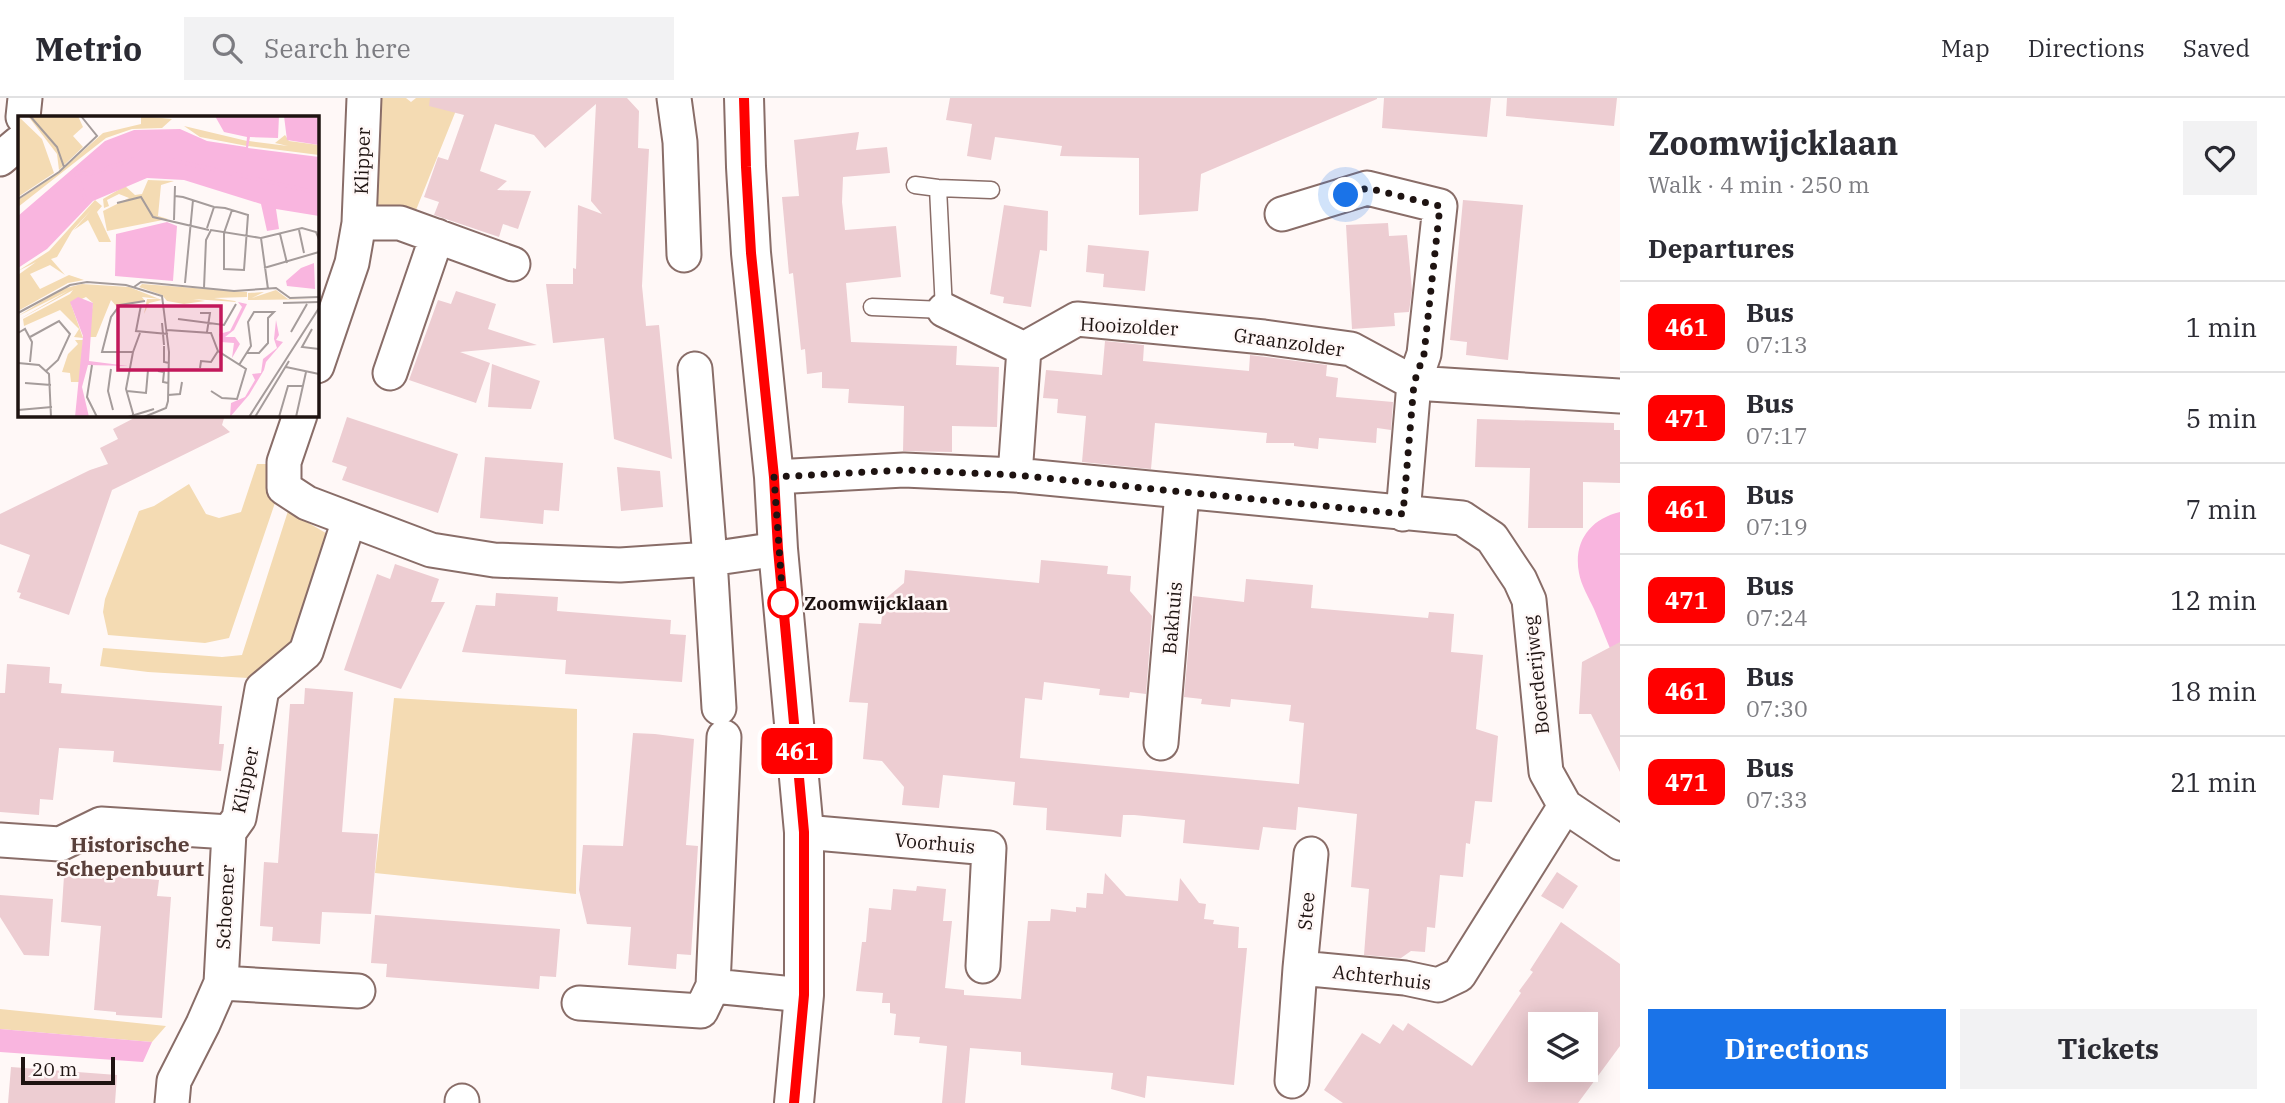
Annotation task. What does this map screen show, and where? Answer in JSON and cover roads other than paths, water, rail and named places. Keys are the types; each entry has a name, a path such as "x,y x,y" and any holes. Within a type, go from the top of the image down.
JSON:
{"street":[{"path":"23,116 24,98"},
{"name":"Klipper","path":"318,363 352,263 359,223 364,98"},
{"path":"674,98 680,142 684,255"},
{"path":"744,98 751,253 774,477 804,832 804,995 794,1103"},
{"path":"0,159 18,144"},
{"path":"1282,214 1367,188 1440,206 1424,354 1414,383 1403,514"},
{"name":"Klipper","path":"359,223 400,223 513,264"},
{"path":"390,373 437,236"},
{"path":"944,310 1024,349 1015,475"},
{"name":"Hooizolder","path":"1024,349 1077,319 1199,331"},
{"name":"Graanzolder","path":"1199,331 1351,349 1414,383 1620,396"},
{"path":"579,1003 701,1011 713,986 722,722 695,369"},
{"path":"300,416 284,462 284,488 307,503 431,550 494,560 620,565 710,559 778,549"},
{"name":"Boerderijweg","path":"774,477 904,470 1015,475 1462,518 1492,538 1520,580 1529,600 1546,772 1565,806 1615,829"},
{"name":"Bakhuis","path":"1161,743 1182,492"},
{"name":"Klipper","path":"0,840 60,844 101,824 229,832 239,818 262,689 306,652 349,520"},
{"name":"Achterhuis","path":"1300,968 1405,978 1438,985 1459,975 1565,806"},
{"name":"Schoener","path":"172,1103 174,1081 221,983 229,832"},
{"name":"Voorhuis","path":"804,832 989,848 983,966"},
{"name":"Stee","path":"1300,968 1311,853"},
{"path":"1292,1081 1300,968"},
{"path":"221,983 358,991"},
{"path":"713,986 804,995"}],"lane":[{"path":"915,185 991,190"},
{"path":"872,307 944,310 938,188"}],"place":[{"name":"Zoomwijcklaan","path":"783,603"}],"district":[{"name":"Historische Schepenbuurt","path":"130,857"}]}
